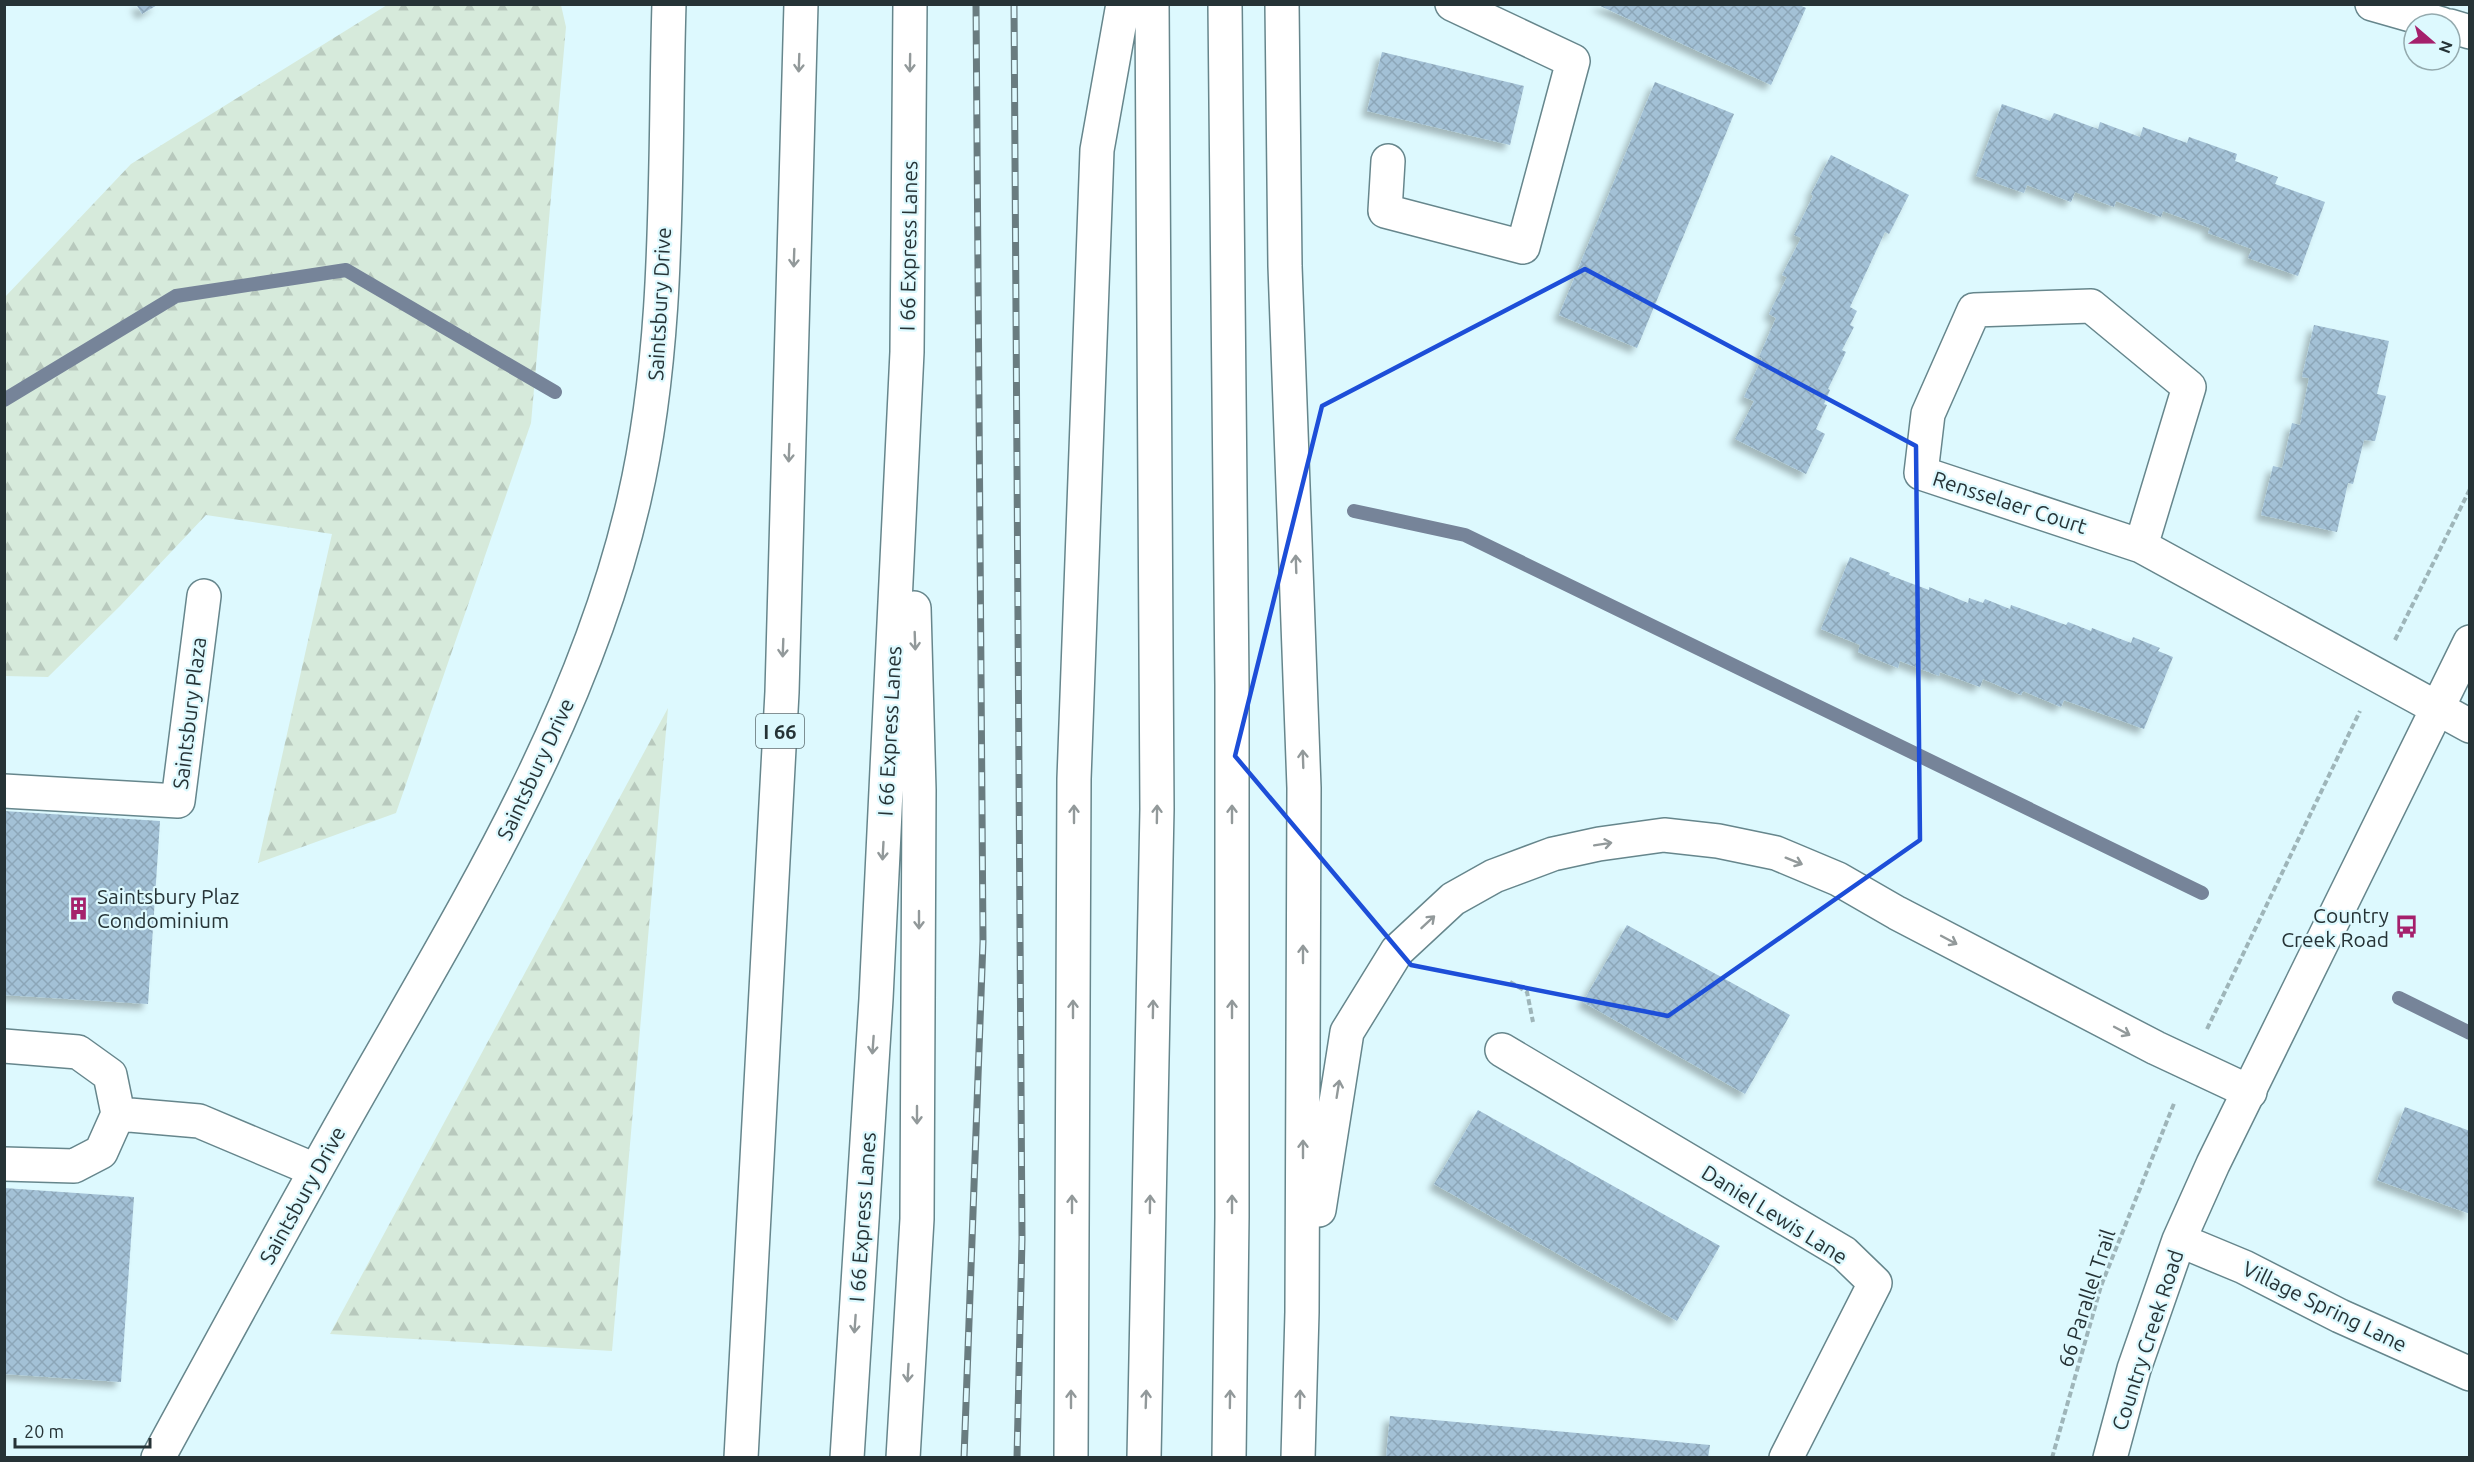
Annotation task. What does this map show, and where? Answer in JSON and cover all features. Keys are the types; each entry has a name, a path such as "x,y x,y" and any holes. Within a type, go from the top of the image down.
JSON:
{"main road":[{"name":"Saintsbury Drive","path":"158,1458 315,1170 491,862 562,714 596,632 634,502 654,395 661,309 669,4"},
{"name":"I 66","path":"741,1458 782,692 801,4"},
{"name":"I 66 Express Lanes","path":"847,1458 876,999 907,352 910,4"},
{"path":"1071,1458 1076,731 1097,150 1123,4"},
{"path":"1144,1458 1157,809 1152,4"},
{"path":"1225,4 1232,685 1232,1217 1229,1458"},
{"path":"1282,4 1286,278 1304,788 1302,1312 1298,1458"},
{"path":"1388,161 1385,211 1522,247 1573,62 1452,4"},
{"path":"2372,4 2402,13"},
{"name":"Rensselaer Court","path":"2141,546 2189,387 2091,306 1974,310 1928,414 1920,472 2141,546 2469,726"},
{"path":"903,1458 916,1219 920,790 907,352"},
{"name":"Saintsbury Plaza","path":"4,791 178,801 204,596"},
{"name":"Country Creek Road","path":"2110,1458 2134,1369 2179,1240 2213,1164 2469,642"},
{"path":"1302,1312 1347,1032 1397,951 1453,899 1494,876 1553,854 1599,844 1664,835 1718,841 1776,853 1838,879 1897,913 2156,1048 2250,1092"},
{"path":"4,1046 78,1052 110,1075 118,1114 101,1152 74,1166 4,1164"},
{"name":"Daniel Lewis Lane","path":"1502,1050 1844,1253 1875,1283 1786,1458"},
{"path":"118,1114 199,1121 315,1170"},
{"name":"Village Spring Lane","path":"2179,1240 2244,1267 2340,1316 2469,1374"}],"path":[{"path":"2417,594 2469,489"},
{"path":"2245,951 2327,779"},
{"name":"66 Parallel Trail","path":"2052,1458 2101,1286 2155,1151"}],"highlighted area":[{"path":"1585,269 1916,446 1920,840 1668,1016 1411,965 1235,756 1322,406"}],"green space":[{"path":"387,5 561,5 566,27 531,423 396,813 258,863 332,534 206,515 120,606 48,677 5,676 5,297 131,164"},
{"path":"668,708 612,1351 330,1334"}],"building":[{"path":"136,4 159,4 142,14"},
{"path":"1596,4 1797,4 1806,8 1771,85"},
{"path":"1382,52 1524,86 1510,145 1367,111"},
{"path":"1655,82 1734,114 1637,348 1559,315"},
{"path":"2002,104 2050,121 2054,113 2098,129 2100,122 2140,137 2143,127 2187,143 2189,137 2237,154 2235,161 2278,177 2275,184 2325,202 2298,276 2248,258 2252,249 2208,233 2210,228 2163,211 2161,217 2116,201 2114,207 2075,192 2071,202 2027,185 2024,193 1976,176"},
{"path":"1831,155 1909,195 1889,234 1885,232 1850,307 1857,311 1850,325 1854,327 1842,350 1846,352 1828,389 1830,390 1824,404 1827,405 1816,429 1825,434 1806,474 1735,439 1754,401 1744,397 1762,358 1759,357 1776,318 1769,314 1787,277 1782,275 1801,238 1794,235"},
{"path":"2314,325 2389,341 2377,394 2386,396 2375,441 2364,440 2353,484 2348,483 2337,532 2261,515 2273,466 2282,468 2292,423 2300,425 2309,378 2302,377"},
{"path":"1850,557 1890,573 1889,575 1929,590 1929,587 1968,603 1969,598 1983,603 1985,599 2010,609 2011,605 2066,625 2068,622 2091,631 2092,628 2131,643 2133,637 2160,648 2158,651 2173,657 2144,729 2064,700 2061,707 2023,691 2021,695 1983,679 1980,687 1940,672 1939,676 1900,661 1898,668 1858,652 1860,645 1821,629"},
{"name":"Saintsbury Plaz Condominium","path":"4,811 160,821 148,1004 4,995"},
{"path":"1627,925 1790,1015 1745,1094 1583,1002"},
{"path":"2405,1107 2470,1131 2470,1214 2377,1180"},
{"path":"1478,1110 1720,1246 1677,1321 1434,1184"},
{"path":"4,1188 134,1197 121,1382 4,1374"},
{"path":"1390,1416 1710,1445 1708,1458 1386,1458"}],"waterway":[{"path":"4,400 176,296 346,270 555,392"},
{"path":"1354,511 1465,535 2202,893"},
{"path":"2399,998 2470,1033"}],"railway":[{"path":"964,1458 983,941 976,4"},
{"path":"1014,4 1022,1239 1017,1458"}],"place":[{"name":"Saintsbury Plaz Condominium","path":"79,908"},
{"name":"Country Creek Road","path":"2407,927"}]}
